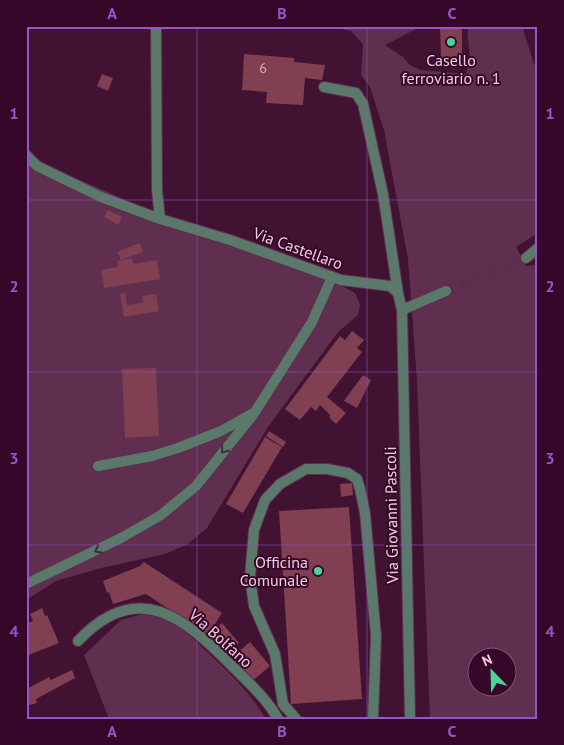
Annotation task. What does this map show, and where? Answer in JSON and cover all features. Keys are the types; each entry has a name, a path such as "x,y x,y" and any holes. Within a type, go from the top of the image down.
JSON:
{"street":[{"path":"156,26 160,219"},
{"path":"324,87 356,93 363,104 383,194 398,293"},
{"name":"Via Castellaro","path":"27,160 101,197 160,219 230,240 340,280 390,286 398,293"},
{"path":"526,258 538,248"},
{"path":"26,584 121,538 161,515 196,486 255,412 312,322 332,277"},
{"path":"402,310 446,291"},
{"name":"Via Giovanni Pascoli","path":"398,293 402,310 410,719"},
{"path":"98,466 152,456 178,448 221,431 255,412"},
{"path":"296,719 283,704 275,654 254,606 250,577 254,530 265,500 280,484 306,469 327,469 348,473 357,479 360,489 365,513 376,636 373,719"},
{"name":"Via Bolfano","path":"78,640 106,617 116,612 141,608 164,612 186,625 213,647 252,686 278,719"}],"shaded area":[{"path":"329,26 422,26 385,45 403,57 410,65 420,70 466,74 470,55 468,26 522,26 534,64 538,70 538,233 516,247 526,266 538,265 538,585 535,607 538,605 538,719 430,719 417,380 408,259 384,130 370,87 361,75 363,44 351,31"},
{"path":"26,154 46,167 99,188 210,238 325,277 355,293 360,305 358,315 338,332 268,427 207,528 188,544 165,554 101,568 56,581 26,600"},
{"path":"143,614 169,621 190,635 238,682 266,719 109,719 84,655 121,620"}],"building":[{"name":"Casello ferroviario n. 1","path":"440,26 462,26 462,58 441,58"},
{"path":"244,54 294,58 294,62 325,65 322,80 305,78 303,105 266,103 267,92 242,90"},
{"path":"102,74 113,78 108,91 97,86"},
{"path":"108,210 122,217 118,225 104,217"},
{"path":"140,243 143,252 121,260 117,252"},
{"path":"132,258 133,264 157,260 160,279 104,288 101,270 118,267 117,261"},
{"path":"125,293 127,305 143,303 142,296 156,294 159,311 124,317 120,294"},
{"path":"352,331 364,340 357,348 362,352 327,397 346,413 336,424 320,405 316,411 311,407 300,420 285,409 340,336 345,340"},
{"path":"156,368 159,436 125,438 122,369"},
{"path":"363,375 371,380 357,408 344,401"},
{"path":"269,431 286,442 283,447 266,436"},
{"path":"265,437 282,447 243,513 226,504"},
{"path":"352,483 353,495 341,497 340,484"},
{"name":"Officina Comunale","path":"349,507 362,699 291,704 279,511"},
{"path":"144,562 222,613 208,635 146,594 113,604 103,581 140,566"},
{"path":"42,608 59,643 26,656 26,624 33,621 30,614"},
{"path":"222,623 239,643 225,654 208,635"},
{"path":"250,642 270,666 251,682 231,658"},
{"path":"72,670 75,678 36,699 37,703 26,706 26,692 29,692 27,689 49,677 51,680"}],"tunnel":[{"path":"446,291 526,258"}],"place":[{"name":"Casello ferroviario n. 1","path":"451,42"},
{"name":"Officina Comunale","path":"318,571"}]}
